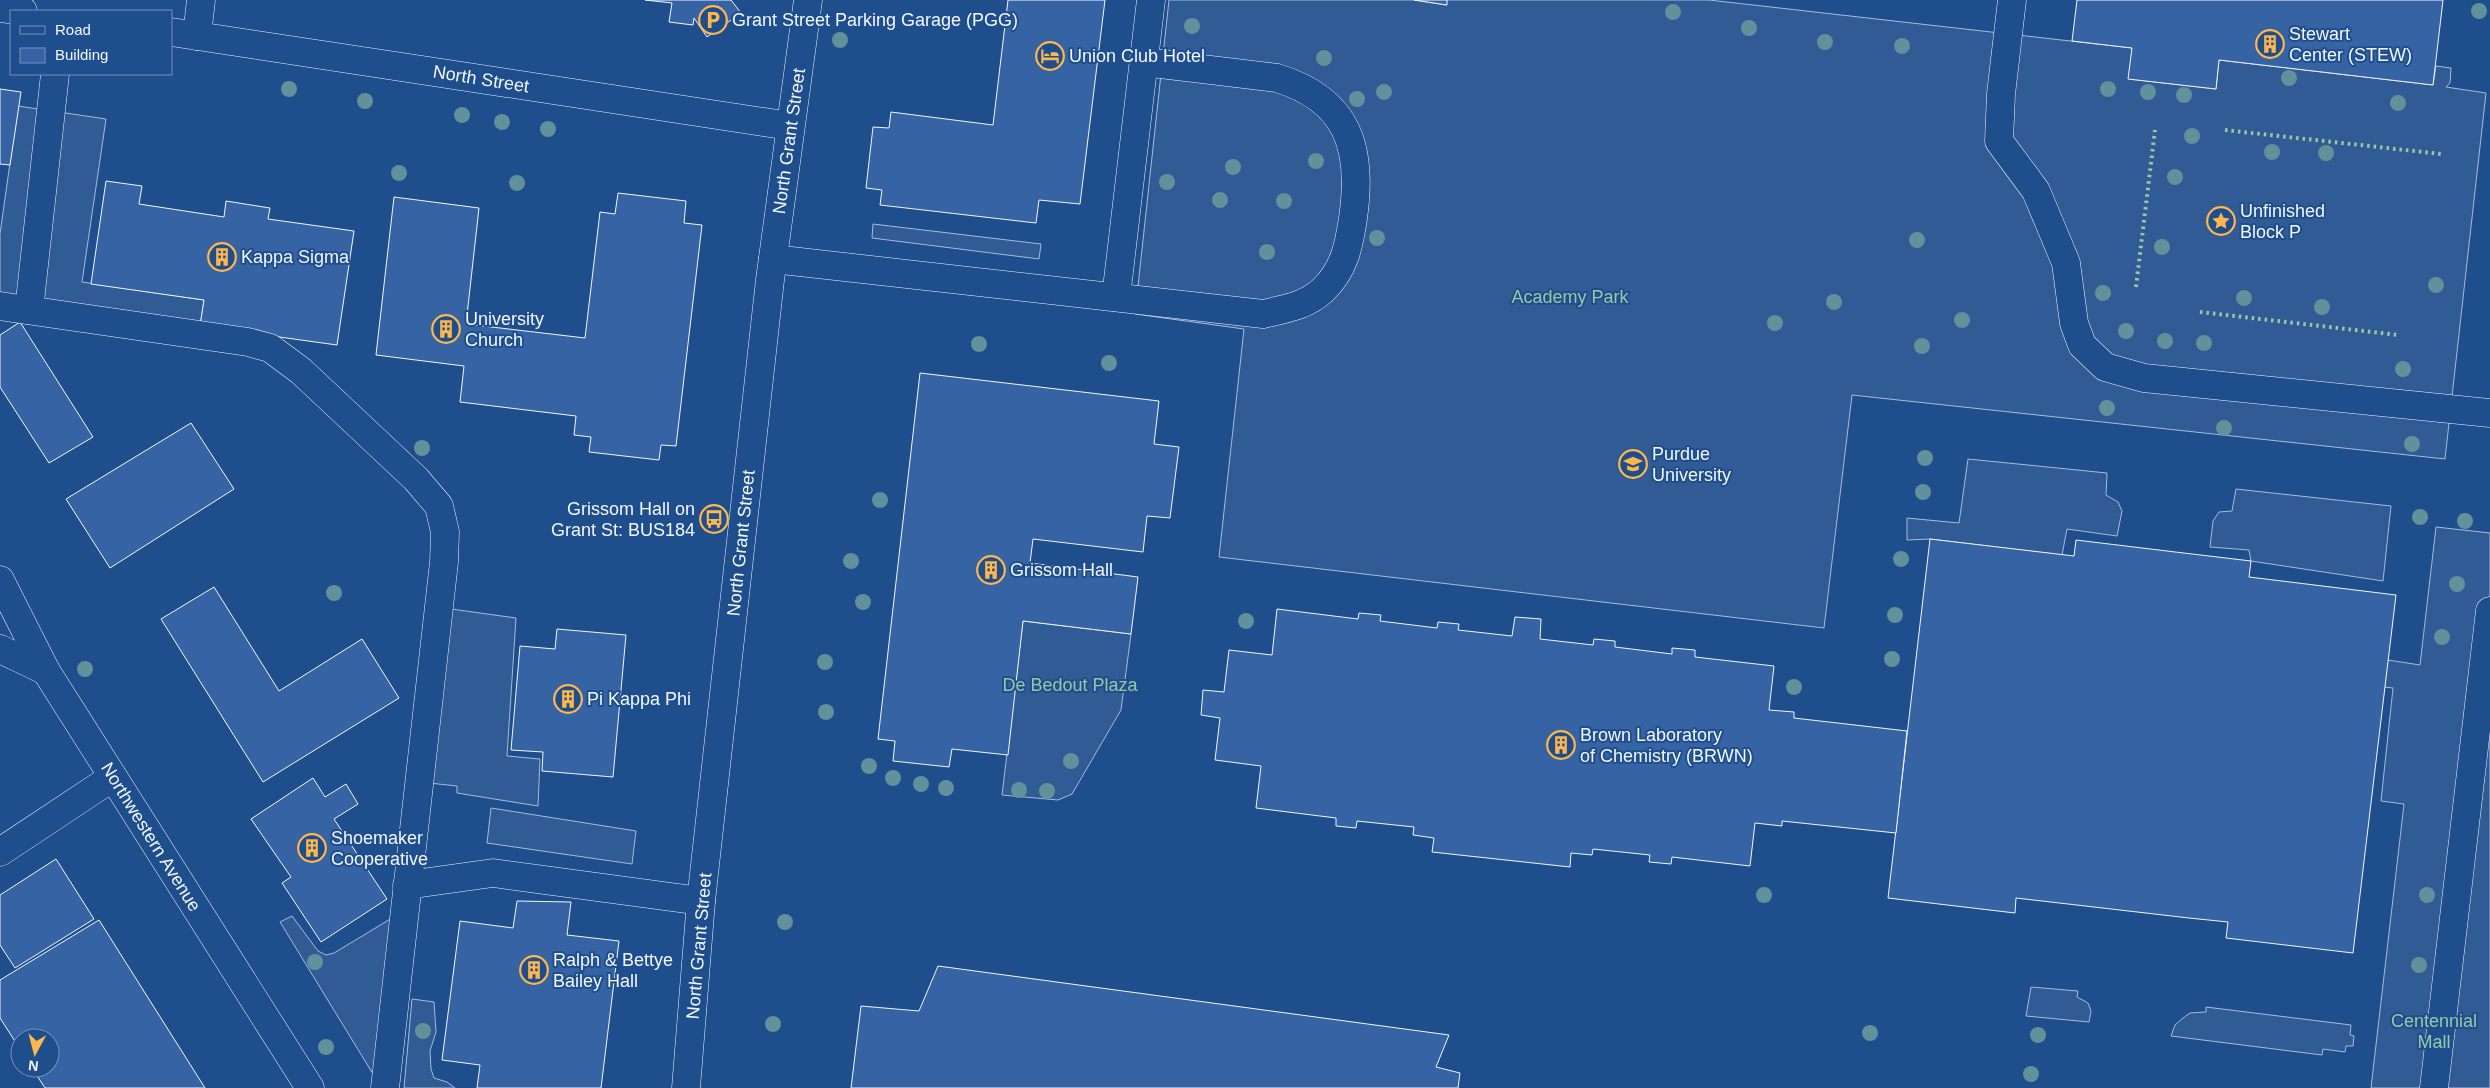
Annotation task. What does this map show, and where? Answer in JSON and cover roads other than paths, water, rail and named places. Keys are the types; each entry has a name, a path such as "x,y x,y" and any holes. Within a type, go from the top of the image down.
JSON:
{"street":[{"path":"184,34 201,0"},
{"name":"North Grant Street","path":"686,1088 702,901 773,259 808,0"},
{"path":"1116,297 1150,0"},
{"path":"2012,0 2001,94 1999,140 2036,190 2066,264 2074,323 2082,345 2105,368 2144,378 2490,413"},
{"path":"0,8 15,10"},
{"name":"North Street","path":"184,34 790,126"},
{"path":"773,259 1264,314 1298,307 1322,291 1339,270 1349,249 1357,188 1353,146 1339,118 1316,95 1294,83 1277,78 1144,62"},
{"path":"29,310 55,75"},
{"path":"0,306 248,342 270,348 301,371 416,478 438,506 445,532 444,562 385,1088"},
{"name":"Northwestern Avenue","path":"0,580 46,671 310,1088"},
{"path":"2434,1088 2490,612"},
{"path":"0,649 46,671"},
{"path":"0,852 113,778"},
{"path":"407,885 493,873 702,901"}],"place":[{"name":"Grant Street Parking Garage (PGG)","path":"713,20"},
{"name":"Stewart Center (STEW)","path":"2270,44"},
{"name":"Union Club Hotel","path":"1050,56"},
{"name":"Unfinished Block P","path":"2221,221"},
{"name":"Kappa Sigma","path":"222,257"},
{"name":"University Church","path":"446,329"},
{"name":"Purdue University","path":"1633,464"},
{"name":"Grissom Hall on Grant St: BUS184","path":"714,519"},
{"name":"Grissom Hall","path":"991,570"},
{"name":"Pi Kappa Phi","path":"568,699"},
{"name":"Brown Laboratory of Chemistry (BRWN)","path":"1561,745"},
{"name":"Shoemaker Cooperative","path":"312,848"},
{"name":"Ralph & Bettye Bailey Hall","path":"534,970"}],"park label":[{"name":"Academy Park","path":"1570,297"},
{"name":"De Bedout Plaza","path":"1070,685"},
{"name":"Centennial Mall","path":"2434,1031"}]}
